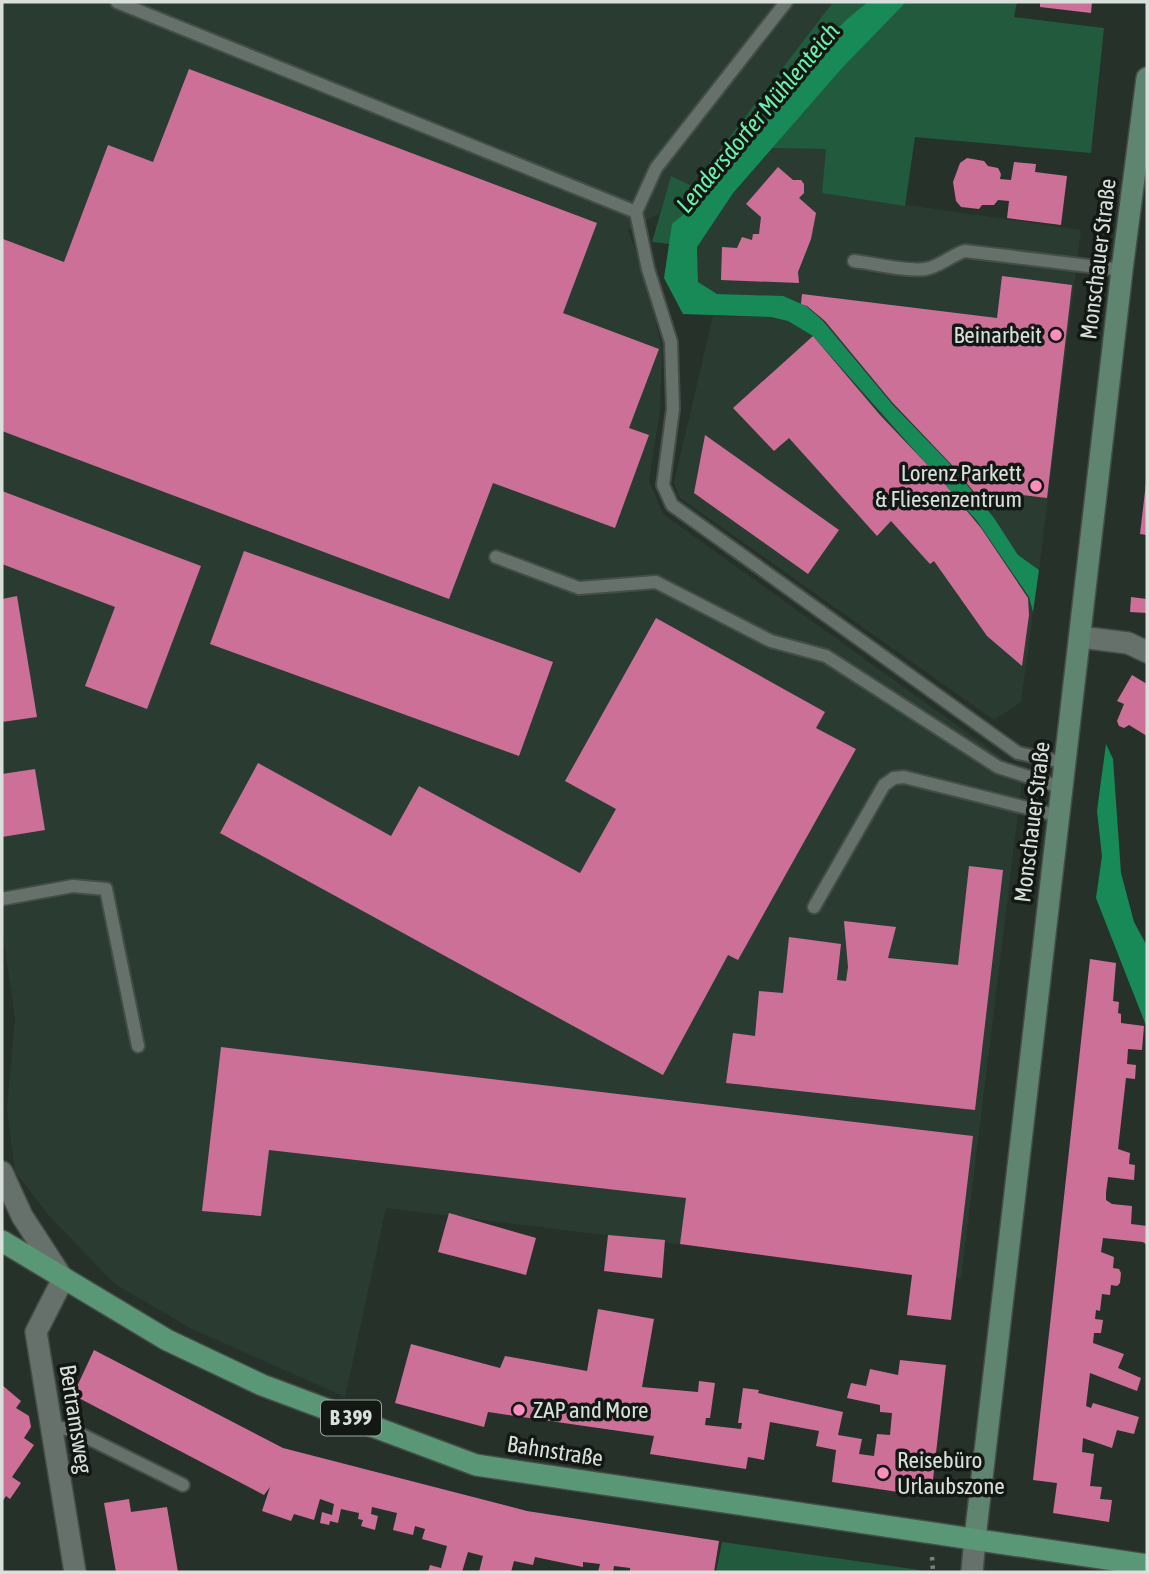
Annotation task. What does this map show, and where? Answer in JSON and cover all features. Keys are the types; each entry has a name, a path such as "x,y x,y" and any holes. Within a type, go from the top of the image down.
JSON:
{"main road":[{"name":"Bahnstraße","path":"2,1241 167,1340 262,1385 477,1465 1147,1565"}],"street":[{"name":"Monschauer Straße","path":"971,1572 1122,270 1147,78"},
{"path":"1080,637 1128,643 1147,652"},
{"path":"2,1172 22,1216 63,1279"},
{"name":"Bertramsweg","path":"63,1279 36,1332 75,1572"}],"lane":[{"path":"117,2 636,212"},
{"path":"786,2 656,168 636,212 648,269 671,342 673,409 663,485 672,505 1018,753 1066,763"},
{"path":"854,261 923,270 965,251 1122,270"},
{"path":"496,557 579,588 656,582 771,641 826,656 998,767 1063,788"},
{"path":"814,907 884,785 894,778 904,777 1059,816"},
{"path":"2,899 73,886 106,889 138,1046"},
{"path":"50,1426 72,1430 183,1485"}],"shaded area":[{"path":"2,2 833,2 691,187 671,176 660,213 628,230 643,271 662,348 660,410 649,481 663,514 1023,773 961,1279 386,1208 345,1397 192,1329 115,1284 51,1218 15,1172 7,1109 15,1018 2,929"},
{"path":"833,2 1017,2 1014,17 1104,28 1091,153 915,137 905,206 822,193 826,149 772,148 733,193 697,247 652,242 671,176 692,186"},
{"path":"868,2 906,2 842,68 733,193 697,247 698,282 717,294 783,296 806,306 823,321 892,404 950,464 994,518 1018,555 1039,570 1033,612 1029,597 977,521 813,336 788,321 771,317 683,314 664,278 672,224 718,181 816,55 843,23"},
{"path":"772,148 826,149 823,193 1081,230 1039,570 1018,555 994,518 950,464 783,296 717,294 698,282 697,247 733,193"},
{"path":"713,316 771,317 788,321 813,336 977,521 1029,597 1033,612 1021,702 994,720 679,497 674,482"},
{"path":"1106,744 1113,759 1121,873 1134,922 1147,946 1147,1028 1096,898 1102,856 1097,811"},
{"path":"722,1542 920,1570 920,1572 716,1572"}],"building":[{"path":"1040,2 1092,2 1091,13 1040,7"},
{"path":"189,69 597,223 563,313 659,349 629,428 649,435 615,528 493,483 449,599 2,431 3,239 64,262 108,145 153,162"},
{"path":"967,158 984,161 988,166 998,168 1000,179 1011,180 1014,162 1036,164 1035,172 1067,176 1061,225 1007,218 1009,201 998,200 994,205 982,205 979,209 961,207 956,201 953,182 960,163"},
{"path":"778,167 793,180 801,180 804,193 799,198 816,213 811,239 798,272 799,283 721,280 722,247 737,248 742,237 752,240 753,234 759,234 761,217 746,204"},
{"path":"1002,276 1072,285 1047,498 997,492 984,504 951,464 892,402 825,321 801,304 802,294 997,318"},
{"path":"813,336 981,528 1028,598 1029,615 1022,666 987,636 934,561 930,564 891,521 877,536 789,438 774,451 733,408"},
{"path":"705,435 839,530 808,574 694,493"},
{"path":"1147,483 1147,535 1140,534"},
{"path":"2,491 201,566 147,709 85,686 115,607 2,564"},
{"path":"244,551 553,662 519,756 210,644"},
{"path":"17,596 37,717 2,722 2,599"},
{"path":"1131,597 1147,599 1147,613 1130,612"},
{"path":"656,618 825,712 816,728 856,749 738,960 728,955 663,1075 220,833 258,763 391,836 419,786 580,873 616,809 565,781"},
{"path":"1132,675 1147,684 1147,736 1129,725 1124,728 1119,726 1117,721 1124,704 1117,701"},
{"path":"35,769 45,830 2,837 2,774"},
{"path":"969,866 1003,870 975,1110 726,1083 733,1033 755,1036 759,991 783,993 789,937 841,944 837,980 846,981 848,967 844,921 896,927 888,958 958,965"},
{"path":"1090,959 1116,963 1113,1001 1119,1002 1121,1023 1144,1026 1142,1050 1128,1049 1127,1064 1136,1065 1135,1079 1126,1078 1118,1149 1130,1153 1129,1164 1135,1165 1134,1180 1108,1177 1106,1200 1112,1204 1132,1206 1131,1224 1147,1226 1147,1245 1143,1242 1103,1238 1101,1252 1114,1257 1113,1268 1119,1269 1121,1273 1120,1283 1117,1286 1111,1285 1110,1295 1102,1294 1100,1311 1096,1310 1095,1319 1103,1320 1101,1333 1094,1333 1093,1343 1124,1354 1118,1368 1141,1378 1137,1391 1090,1373 1086,1406 1091,1408 1093,1403 1139,1417 1134,1434 1117,1430 1112,1448 1083,1438 1082,1452 1094,1454 1090,1486 1102,1487 1100,1499 1112,1500 1109,1522 1053,1513 1057,1483 1033,1480"},
{"path":"221,1047 973,1136 951,1320 907,1315 912,1275 680,1244 686,1198 269,1150 261,1216 202,1211"},
{"path":"449,1213 536,1238 526,1275 438,1252"},
{"path":"608,1235 665,1240 662,1278 604,1271"},
{"path":"598,1309 654,1319 642,1387 698,1392 699,1381 715,1383 710,1418 706,1418 705,1425 741,1429 742,1423 738,1423 743,1388 759,1390 758,1393 843,1412 838,1435 862,1439 859,1454 874,1456 877,1434 890,1435 892,1413 880,1412 880,1405 847,1398 851,1383 866,1386 870,1369 898,1375 900,1360 946,1365 931,1497 832,1482 836,1450 816,1446 819,1431 770,1422 764,1460 748,1457 746,1469 650,1454 654,1436 488,1412 484,1427 395,1403 411,1344 500,1368 505,1356 587,1371"},
{"path":"94,1350 283,1448 527,1511 719,1541 714,1572 630,1572 630,1568 614,1566 613,1572 598,1572 600,1564 583,1562 583,1567 535,1557 533,1565 514,1561 511,1572 479,1572 483,1556 468,1552 462,1572 428,1572 430,1565 441,1568 447,1546 422,1539 425,1529 415,1526 413,1535 393,1530 397,1513 372,1507 371,1514 378,1516 375,1530 361,1526 363,1520 358,1519 359,1513 341,1509 338,1523 320,1523 322,1512 332,1515 334,1504 320,1499 314,1520 294,1514 291,1521 262,1511 270,1487 264,1495 73,1395"},
{"path":"2,1385 21,1401 16,1408 29,1416 31,1427 24,1438 34,1445 12,1477 21,1483 10,1499 6,1496 2,1502"},
{"path":"129,1499 131,1512 167,1507 178,1572 116,1572 104,1503"}],"place":[{"name":"Beinarbeit","path":"1056,335"},
{"name":"Lorenz Parkett & Fliesenzentrum","path":"1036,486"},
{"name":"ZAP and More","path":"519,1410"},
{"name":"Reisebüro Urlaubszone","path":"883,1473"}],"water label":[{"name":"Lendersdorfer Mühlenteich","path":"758,118"}]}
